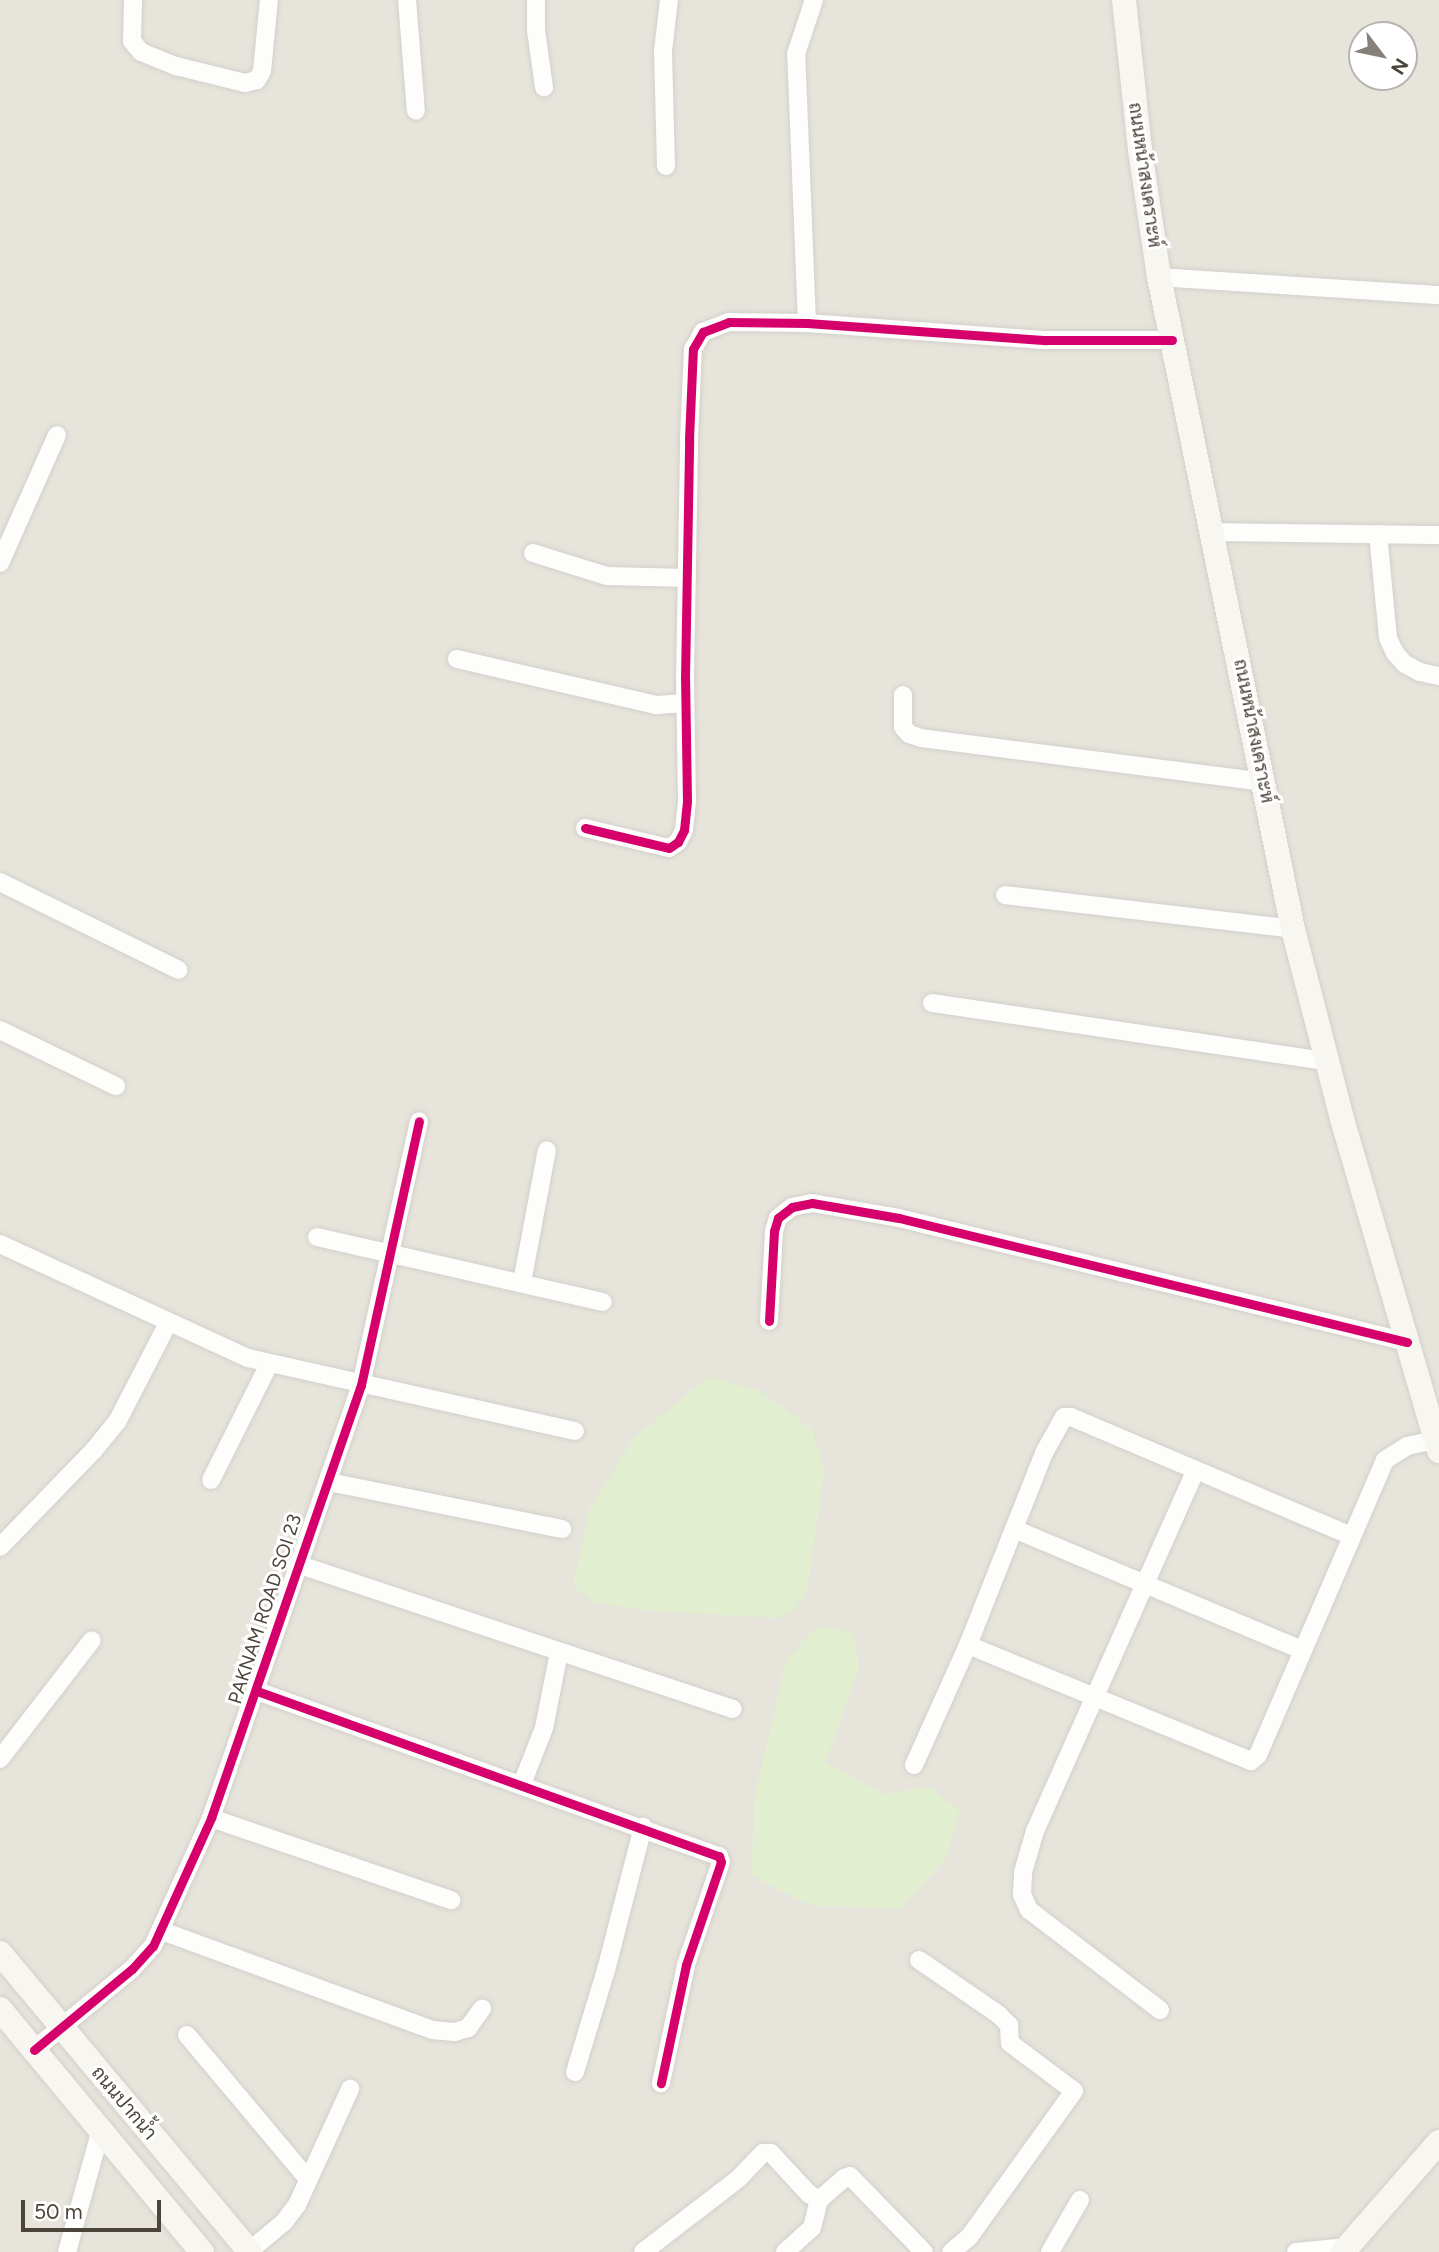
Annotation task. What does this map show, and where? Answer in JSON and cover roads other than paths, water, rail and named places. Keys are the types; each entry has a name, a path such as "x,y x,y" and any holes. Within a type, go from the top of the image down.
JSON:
{"main road":[{"name":"ถนนหน้าสงเคราะห์","path":"1124,0 1140,150 1159,277 1214,532 1293,929 1327,1061 1437,1446"},
{"name":"ถนนปากน้ำ","path":"0,1953 249,2251"},
{"name":"ถนนปากน้ำ","path":"0,2009 202,2252"},
{"path":"1345,2250 1439,2142"}],"street":[{"path":"132,0 132,41 141,51 176,66 245,83 257,80 262,71 269,0"},
{"path":"407,0 416,111"},
{"path":"536,0 536,30 544,87"},
{"path":"666,166 663,51 669,0"},
{"path":"807,323 796,54 814,0"},
{"path":"1159,277 1439,295"},
{"path":"585,828 669,848 678,842 684,830 687,801 685,703 689,439 695,341 709,328 729,322 807,323 1046,340 1172,340"},
{"path":"0,564 57,435"},
{"path":"1214,532 1439,535"},
{"path":"1378,534 1388,638 1395,653 1405,664 1420,673 1439,676"},
{"path":"533,553 607,576 687,578"},
{"path":"457,659 657,705 685,703"},
{"path":"902,695 903,727 909,734 921,738 1265,782"},
{"path":"0,882 178,970"},
{"path":"1006,895 1293,929"},
{"path":"932,1003 1327,1061"},
{"path":"0,1030 116,1086"},
{"name":"PAKNAM ROAD SOI 23","path":"34,2050 145,1957 162,1931 211,1818 257,1691 297,1564 360,1385 419,1121"},
{"path":"522,1282 547,1150"},
{"path":"769,1321 774,1231 778,1218 792,1207 812,1203 899,1219 1407,1342"},
{"path":"317,1237 603,1302"},
{"path":"0,1244 231,1352 269,1364 360,1385 575,1431"},
{"path":"0,1547 94,1450 117,1422 168,1323"},
{"path":"211,1480 269,1364"},
{"path":"914,1765 968,1645 1044,1452 1064,1417 1071,1417 1351,1536"},
{"path":"968,1645 1096,1700 1251,1761 1258,1755 1385,1460 1407,1446 1437,1446"},
{"path":"1160,2010 1029,1910 1022,1894 1023,1872 1035,1831 1096,1700 1196,1470"},
{"path":"328,1482 562,1529"},
{"path":"1014,1529 1144,1586 1302,1650"},
{"path":"297,1564 732,1709"},
{"path":"0,1759 92,1640"},
{"path":"522,1784 544,1727 559,1652"},
{"path":"257,1691 714,1852 721,1862 686,1965 661,2083"},
{"path":"211,1818 451,1900"},
{"path":"575,2072 606,1970 643,1827"},
{"path":"162,1931 432,2030 455,2032 468,2028 482,2009"},
{"path":"919,1960 998,2014 1009,2025 1010,2043 1074,2091 969,2237 951,2252"},
{"path":"187,2035 307,2179"},
{"path":"249,2251 284,2222 297,2205 350,2089"},
{"path":"67,2252 101,2129"},
{"path":"643,2252 738,2179 763,2153 771,2153 809,2194 819,2200"},
{"path":"785,2252 812,2228 819,2200 850,2176 924,2252"},
{"path":"1050,2252 1080,2200"},
{"path":"1296,2252 1345,2250"}]}
